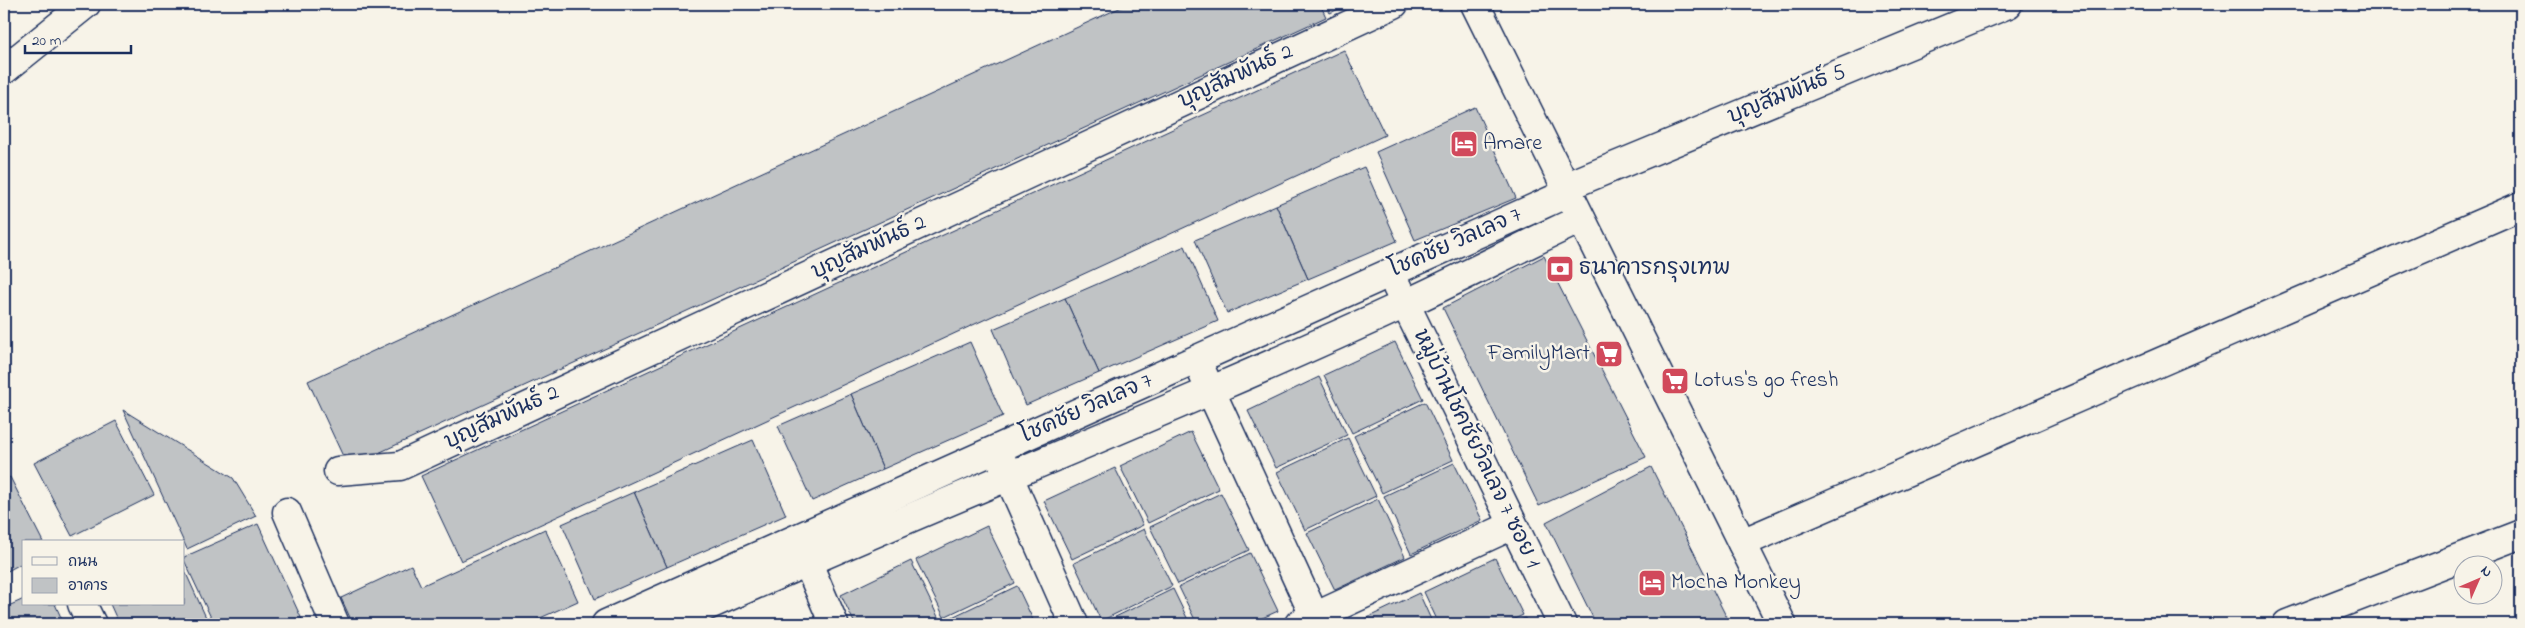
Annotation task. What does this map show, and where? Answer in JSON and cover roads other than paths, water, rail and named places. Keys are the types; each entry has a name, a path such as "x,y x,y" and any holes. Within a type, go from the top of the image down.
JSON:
{"street":[{"path":"4,70 86,4"},
{"name":"บุญสัมพันธ์ 2","path":"338,471 400,466 1394,4"},
{"path":"1474,4 1782,624"},
{"name":"บุญสัมพันธ์ 5","path":"1567,190 2008,4"},
{"name":"โชคชัย วิลเลจ 7","path":"667,624 802,550 997,448 1197,360 1567,190"},
{"path":"1742,543 2521,206"},
{"name":"โชคชัย วิลเลจ 7","path":"606,624 802,550 1008,476 1404,304 1581,219"},
{"name":"หมู่บ้านโชคชัยวิลเลจ 7 ซอย 1","path":"1390,272 1562,624"},
{"path":"1197,360 1311,622 1513,525"},
{"path":"997,448 1074,624"},
{"path":"287,512 335,624"},
{"path":"2287,624 2521,534"},
{"path":"802,550 834,624"},
{"path":"83,606 92,624"}],"place":[{"name":"Amare","path":"1464,144"},
{"name":"ธนาคารกรุงเทพ","path":"1560,269"},
{"name":"FamilyMart","path":"1609,354"},
{"name":"Lotus's go fresh","path":"1675,381"},
{"name":"Mocha Monkey","path":"1652,583"}]}
